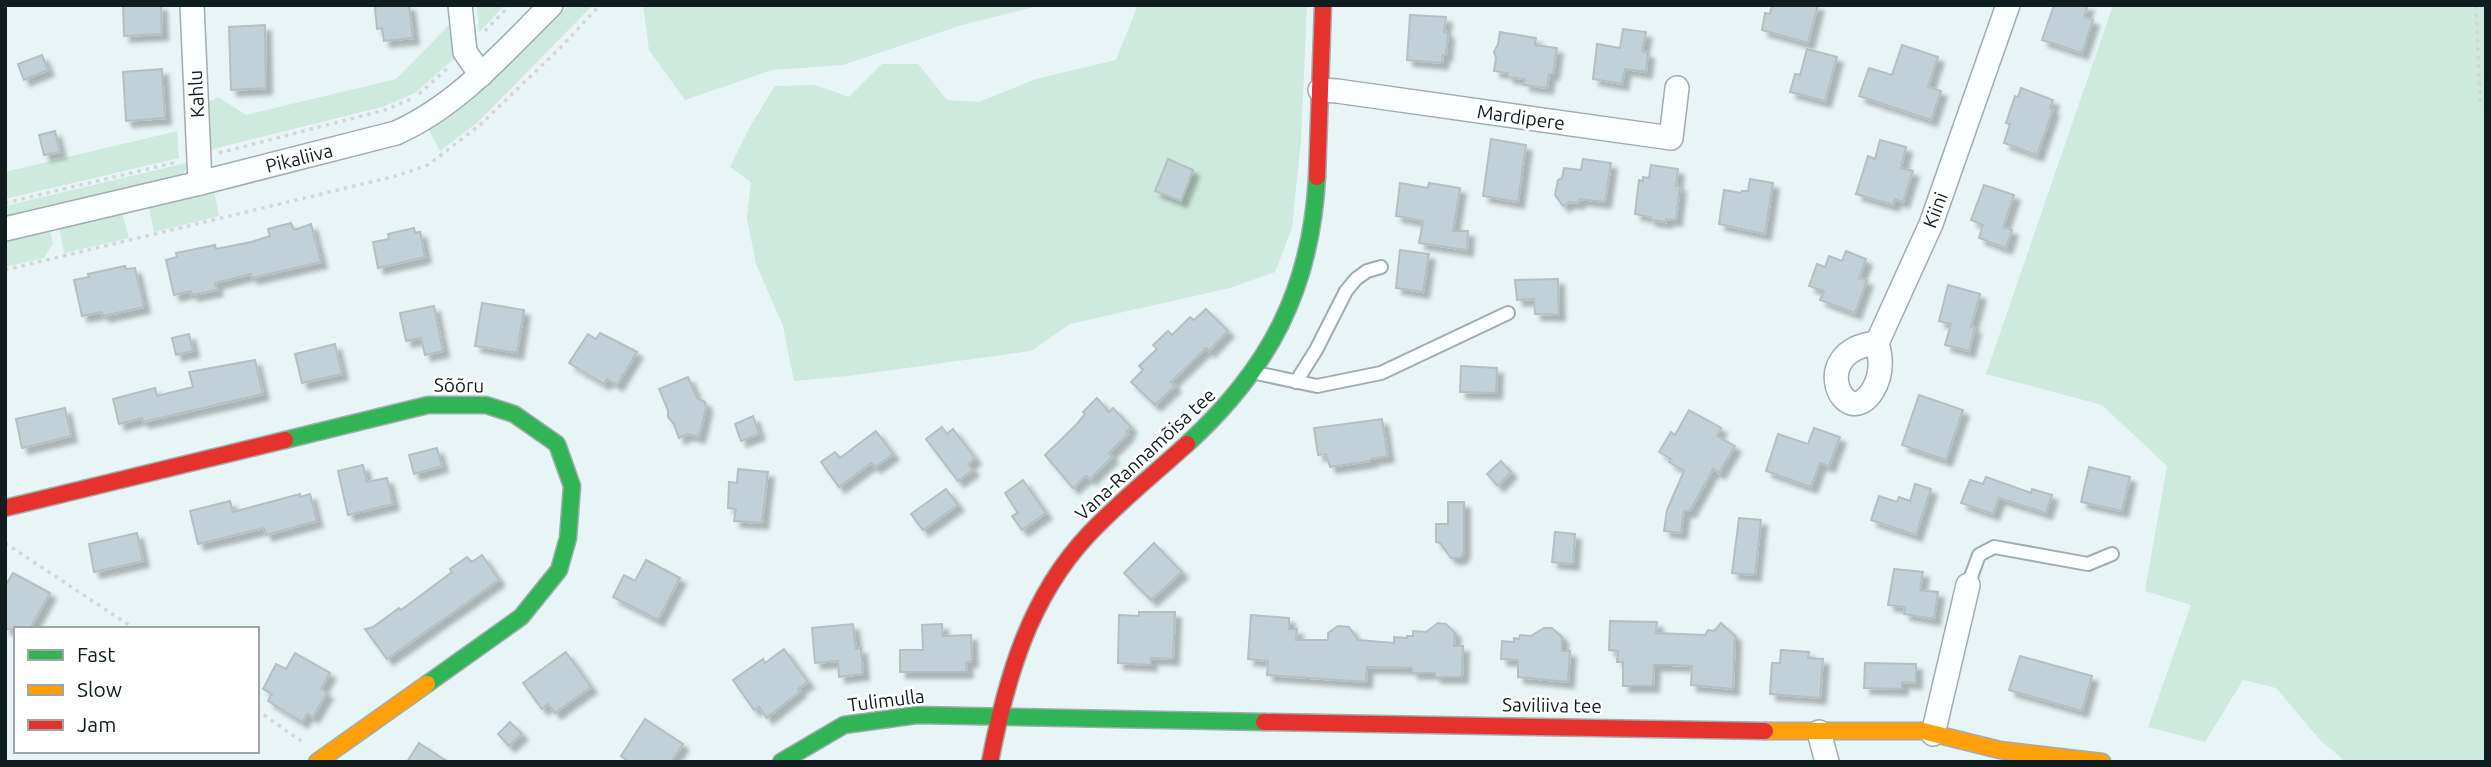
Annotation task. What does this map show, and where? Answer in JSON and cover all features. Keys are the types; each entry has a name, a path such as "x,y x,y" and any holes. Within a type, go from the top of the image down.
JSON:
{"street":[{"name":"Kahlu","path":"192,5 201,183"},
{"path":"460,5 465,52 481,75"},
{"name":"Pikaliiva","path":"5,229 396,133 420,123 481,75 551,5"},
{"name":"Vana-Rannamõisa tee","path":"990,762 1010,669 1026,629 1048,588 1087,535 1227,407 1275,339 1295,294 1309,246 1318,173 1323,5"},
{"name":"Kiini","path":"1877,343 1856,347 1841,361 1837,384 1847,402 1856,405 1867,398 1879,378 1881,364 1877,343 1931,224 2008,5"},
{"name":"Mardipere","path":"1320,90 1671,138 1677,88"},
{"name":"Sõõru","path":"5,508 428,405 486,404 514,414 557,444 572,486 568,538 559,570 521,617 317,762"},
{"path":"1933,734 1968,585"},
{"name":"Tulimulla","path":"785,761 844,725 917,715 999,715"},
{"name":"Saviliiva tee","path":"999,715 1923,732 2000,750 2102,762"},
{"path":"1819,732 1827,762"}],"lane":[{"path":"1296,382 1316,350 1346,291 1367,271 1381,267"},
{"path":"1254,372 1317,386 1381,373 1508,313"},
{"path":"1968,585 1979,555 1994,547 2088,564 2112,554"}],"path":[{"path":"5,203 199,158 385,110 417,96 465,52 510,5"},
{"path":"2476,5 2480,100 2486,108"},
{"path":"5,542 132,627"},
{"path":"259,711 298,737 303,744"}],"green space":[{"path":"477,5 505,5 479,32"},
{"path":"569,5 593,5 478,122 440,151 428,128 493,77"},
{"path":"643,5 1042,5 962,25 843,65 772,70 685,100 649,50"},
{"path":"1138,5 1307,5 1301,140 1292,228 1275,272 1230,288 1070,324 1031,351 794,381 783,326 756,264 747,218 751,182 730,167 775,86 815,85 849,97 882,64 918,64 947,100 979,102 1036,79 1116,60"},
{"path":"2113,5 2486,5 2486,762 2346,762 2320,740 2276,688 2243,680 2205,742 2148,727 2191,605 2145,591 2167,466 2102,405 1986,374"},
{"path":"453,21 456,57 415,93 382,107 205,151 203,105 218,97 246,115 396,79"},
{"path":"177,131 179,158 5,199 5,172"},
{"path":"190,162 182,176 5,219 5,206"},
{"path":"214,191 219,216 154,232 149,208"},
{"path":"122,213 129,238 64,253 59,227"},
{"path":"50,230 53,243 44,258 5,267 5,240"}],"building":[{"path":"123,5 161,5 162,34 124,36"},
{"path":"379,5 409,5 413,38 384,41 382,28 377,29 375,8"},
{"path":"1772,5 1818,5 1808,43 1762,30 1765,13 1770,14"},
{"path":"2054,5 2088,5 2084,17 2093,20 2082,53 2042,40"},
{"path":"1410,15 1446,17 1444,32 1448,33 1446,55 1443,55 1442,63 1407,60"},
{"path":"265,25 266,88 231,90 229,27"},
{"path":"1623,29 1646,32 1642,51 1648,53 1646,72 1625,69 1622,84 1593,79 1597,44 1620,48"},
{"path":"1500,32 1536,38 1535,45 1557,48 1553,74 1549,74 1547,88 1524,85 1525,79 1508,77 1508,73 1494,71 1494,52"},
{"path":"1902,45 1938,57 1928,87 1941,91 1931,120 1859,96 1869,68 1892,75"},
{"path":"1807,49 1837,57 1825,101 1790,92 1795,74 1800,75"},
{"path":"42,55 48,70 24,80 18,64"},
{"path":"162,69 165,118 126,121 123,72"},
{"path":"2021,88 2053,100 2050,108 2053,110 2037,155 2004,143 2010,124 2006,123 2015,96 2018,97"},
{"path":"55,131 60,152 44,155 39,135"},
{"path":"1491,139 1526,145 1518,202 1483,196"},
{"path":"1880,140 1906,147 1901,168 1913,171 1903,202 1895,199 1893,205 1856,194 1868,156 1875,159"},
{"path":"1168,159 1193,170 1181,201 1155,191"},
{"path":"1583,159 1611,163 1605,202 1579,199 1578,203 1569,202 1563,206 1555,195 1558,180 1562,178 1564,168 1581,170"},
{"path":"1651,165 1678,169 1676,186 1680,186 1676,220 1650,220 1651,217 1635,214 1639,180 1643,181 1643,177 1649,178"},
{"path":"1750,179 1773,183 1765,234 1719,224 1724,190 1741,193 1748,191"},
{"path":"1400,183 1428,188 1429,183 1460,188 1453,231 1468,231 1467,250 1419,243 1423,221 1396,216"},
{"path":"1984,185 2014,195 2003,227 2012,230 2006,248 1979,238 1983,225 1971,220"},
{"path":"291,223 294,230 311,224 321,262 252,278 251,274 215,283 217,290 174,295 166,260 177,257 176,253 215,245 216,249 251,242 270,236 268,229"},
{"path":"414,228 415,233 420,232 425,257 378,268 373,242 389,239 388,234"},
{"path":"1400,250 1429,254 1423,292 1396,288"},
{"path":"1846,251 1866,259 1859,278 1867,280 1855,313 1820,300 1824,291 1809,286 1817,264 1825,267 1829,256 1842,261"},
{"path":"125,266 126,269 135,268 144,307 103,316 102,312 82,316 74,280"},
{"path":"1558,279 1559,315 1535,314 1534,299 1517,300 1515,280"},
{"path":"1948,285 1980,294 1971,327 1975,328 1969,351 1945,345 1951,324 1939,321"},
{"path":"482,303 524,310 517,353 475,346"},
{"path":"434,306 443,351 425,355 421,338 406,341 400,313"},
{"path":"1206,309 1228,331 1209,351 1206,348 1171,382 1175,386 1155,405 1131,382 1143,370 1139,366 1157,349 1153,345 1168,331 1172,335 1190,317 1194,320"},
{"path":"600,333 637,352 617,385 607,379 604,384 569,363 588,334 596,339"},
{"path":"189,334 193,351 176,355 172,338"},
{"path":"335,344 342,374 302,383 295,354"},
{"path":"255,360 263,394 143,422 142,418 119,424 113,399 155,388 157,396 193,387 189,372"},
{"path":"1461,366 1497,368 1496,393 1460,392"},
{"path":"688,377 697,398 705,402 706,408 699,437 687,434 679,438 668,417 668,410 659,389"},
{"path":"1919,395 1963,410 1946,460 1902,445"},
{"path":"1097,398 1109,412 1113,408 1131,427 1126,432 1128,434 1109,453 1112,457 1090,479 1086,476 1073,488 1045,455 1076,425 1085,414 1083,412"},
{"path":"65,408 71,436 22,448 16,419"},
{"path":"1689,410 1721,428 1717,436 1735,446 1719,473 1713,469 1690,511 1684,511 1681,533 1664,531 1667,510 1684,471 1659,452 1671,432 1675,435"},
{"path":"753,416 759,434 741,441 735,424"},
{"path":"1382,419 1388,456 1330,467 1326,454 1318,455 1314,428"},
{"path":"942,427 947,434 953,429 975,458 968,464 973,470 958,481 926,439"},
{"path":"1814,428 1840,437 1829,466 1820,463 1811,487 1766,471 1778,434 1808,444"},
{"path":"876,431 893,454 875,467 871,463 839,487 821,462 835,452 840,458"},
{"path":"437,448 442,466 414,474 409,455"},
{"path":"1501,461 1511,472 1498,486 1487,474"},
{"path":"363,465 367,482 387,478 393,504 348,515 338,471"},
{"path":"2089,467 2130,477 2122,511 2081,502"},
{"path":"738,469 768,472 762,523 734,521 736,509 728,508 729,482 737,483"},
{"path":"1986,477 2031,493 2032,489 2052,495 2046,513 1999,498 1993,514 1961,503 1970,480 1983,484"},
{"path":"1023,480 1046,513 1022,530 1012,516 1018,513 1005,493"},
{"path":"1915,484 1931,489 1916,535 1871,520 1879,496 1897,502 1899,497 1910,501"},
{"path":"946,489 958,505 923,530 911,514"},
{"path":"300,494 300,497 310,494 317,521 266,535 264,528 198,544 190,511 230,501 233,512"},
{"path":"1448,502 1464,502 1464,552 1460,558 1451,558 1440,543 1436,542 1436,524 1448,524"},
{"path":"1739,518 1761,520 1755,575 1732,573"},
{"path":"1555,532 1575,534 1573,564 1552,562"},
{"path":"137,533 143,561 94,572 89,544"},
{"path":"1154,543 1182,572 1151,600 1124,573"},
{"path":"482,555 499,580 387,659 365,629 373,627 399,608 401,610 452,572 450,569 467,557 472,562"},
{"path":"646,560 680,578 658,620 613,597 624,575 635,581"},
{"path":"1894,569 1923,572 1920,590 1938,592 1934,619 1904,614 1905,607 1888,605"},
{"path":"13,573 50,593 31,627 5,629 5,586"},
{"path":"1139,612 1175,612 1173,659 1151,658 1151,665 1118,663 1119,615 1139,616"},
{"path":"1251,615 1289,618 1289,629 1297,629 1296,640 1328,640 1328,633 1338,626 1349,627 1358,640 1394,643 1394,637 1407,638 1413,636 1413,631 1426,632 1438,623 1446,624 1455,633 1454,646 1463,646 1462,677 1435,677 1435,673 1412,673 1412,668 1367,667 1366,682 1267,675 1268,661 1248,659"},
{"path":"1610,621 1657,622 1656,633 1705,635 1708,630 1714,631 1721,623 1735,636 1733,689 1691,685 1692,666 1672,665 1654,665 1653,686 1623,686 1623,662 1617,662 1618,651 1609,650"},
{"path":"853,624 856,649 861,648 863,674 839,677 838,661 815,663 812,628"},
{"path":"942,624 943,636 971,635 972,661 966,662 967,672 900,672 900,650 923,650 922,625"},
{"path":"1544,628 1552,628 1562,637 1562,651 1570,651 1568,682 1518,677 1518,660 1501,659 1502,641 1514,642 1514,638 1519,639 1520,635 1531,636"},
{"path":"784,649 808,682 767,718 759,707 754,710 733,680 763,659 765,663"},
{"path":"1781,650 1809,652 1808,658 1823,659 1820,698 1770,694 1772,663 1780,663"},
{"path":"566,652 591,687 555,713 548,704 542,709 523,683"},
{"path":"295,653 330,673 321,689 327,693 313,717 307,714 302,722 268,701 272,694 263,689 276,664 286,669"},
{"path":"2020,656 2092,676 2082,711 2009,690"},
{"path":"1865,663 1916,664 1916,683 1902,682 1902,689 1864,688"},
{"path":"645,719 683,744 671,762 629,762 621,756"},
{"path":"510,722 522,734 509,746 498,734"},
{"path":"419,743 448,762 407,762"}],"traffic: fast":[{"path":"1187,444 1241,387 1263,356 1280,325 1306,256 1317,177"},
{"path":"285,440 428,405 486,405 514,414 557,444 572,486 568,538 559,570 521,617 427,684"},
{"path":"781,762 844,725 917,715 1264,722"}],"traffic: slow":[{"path":"317,762 427,684"},
{"path":"1765,731 1923,731 2000,750 2102,762"}],"traffic: jam":[{"path":"1317,177 1323,5"},
{"path":"5,508 285,440"},
{"path":"990,762 1012,670 1035,613 1050,585 1088,535 1187,444"},
{"path":"1264,722 1765,731"}]}
